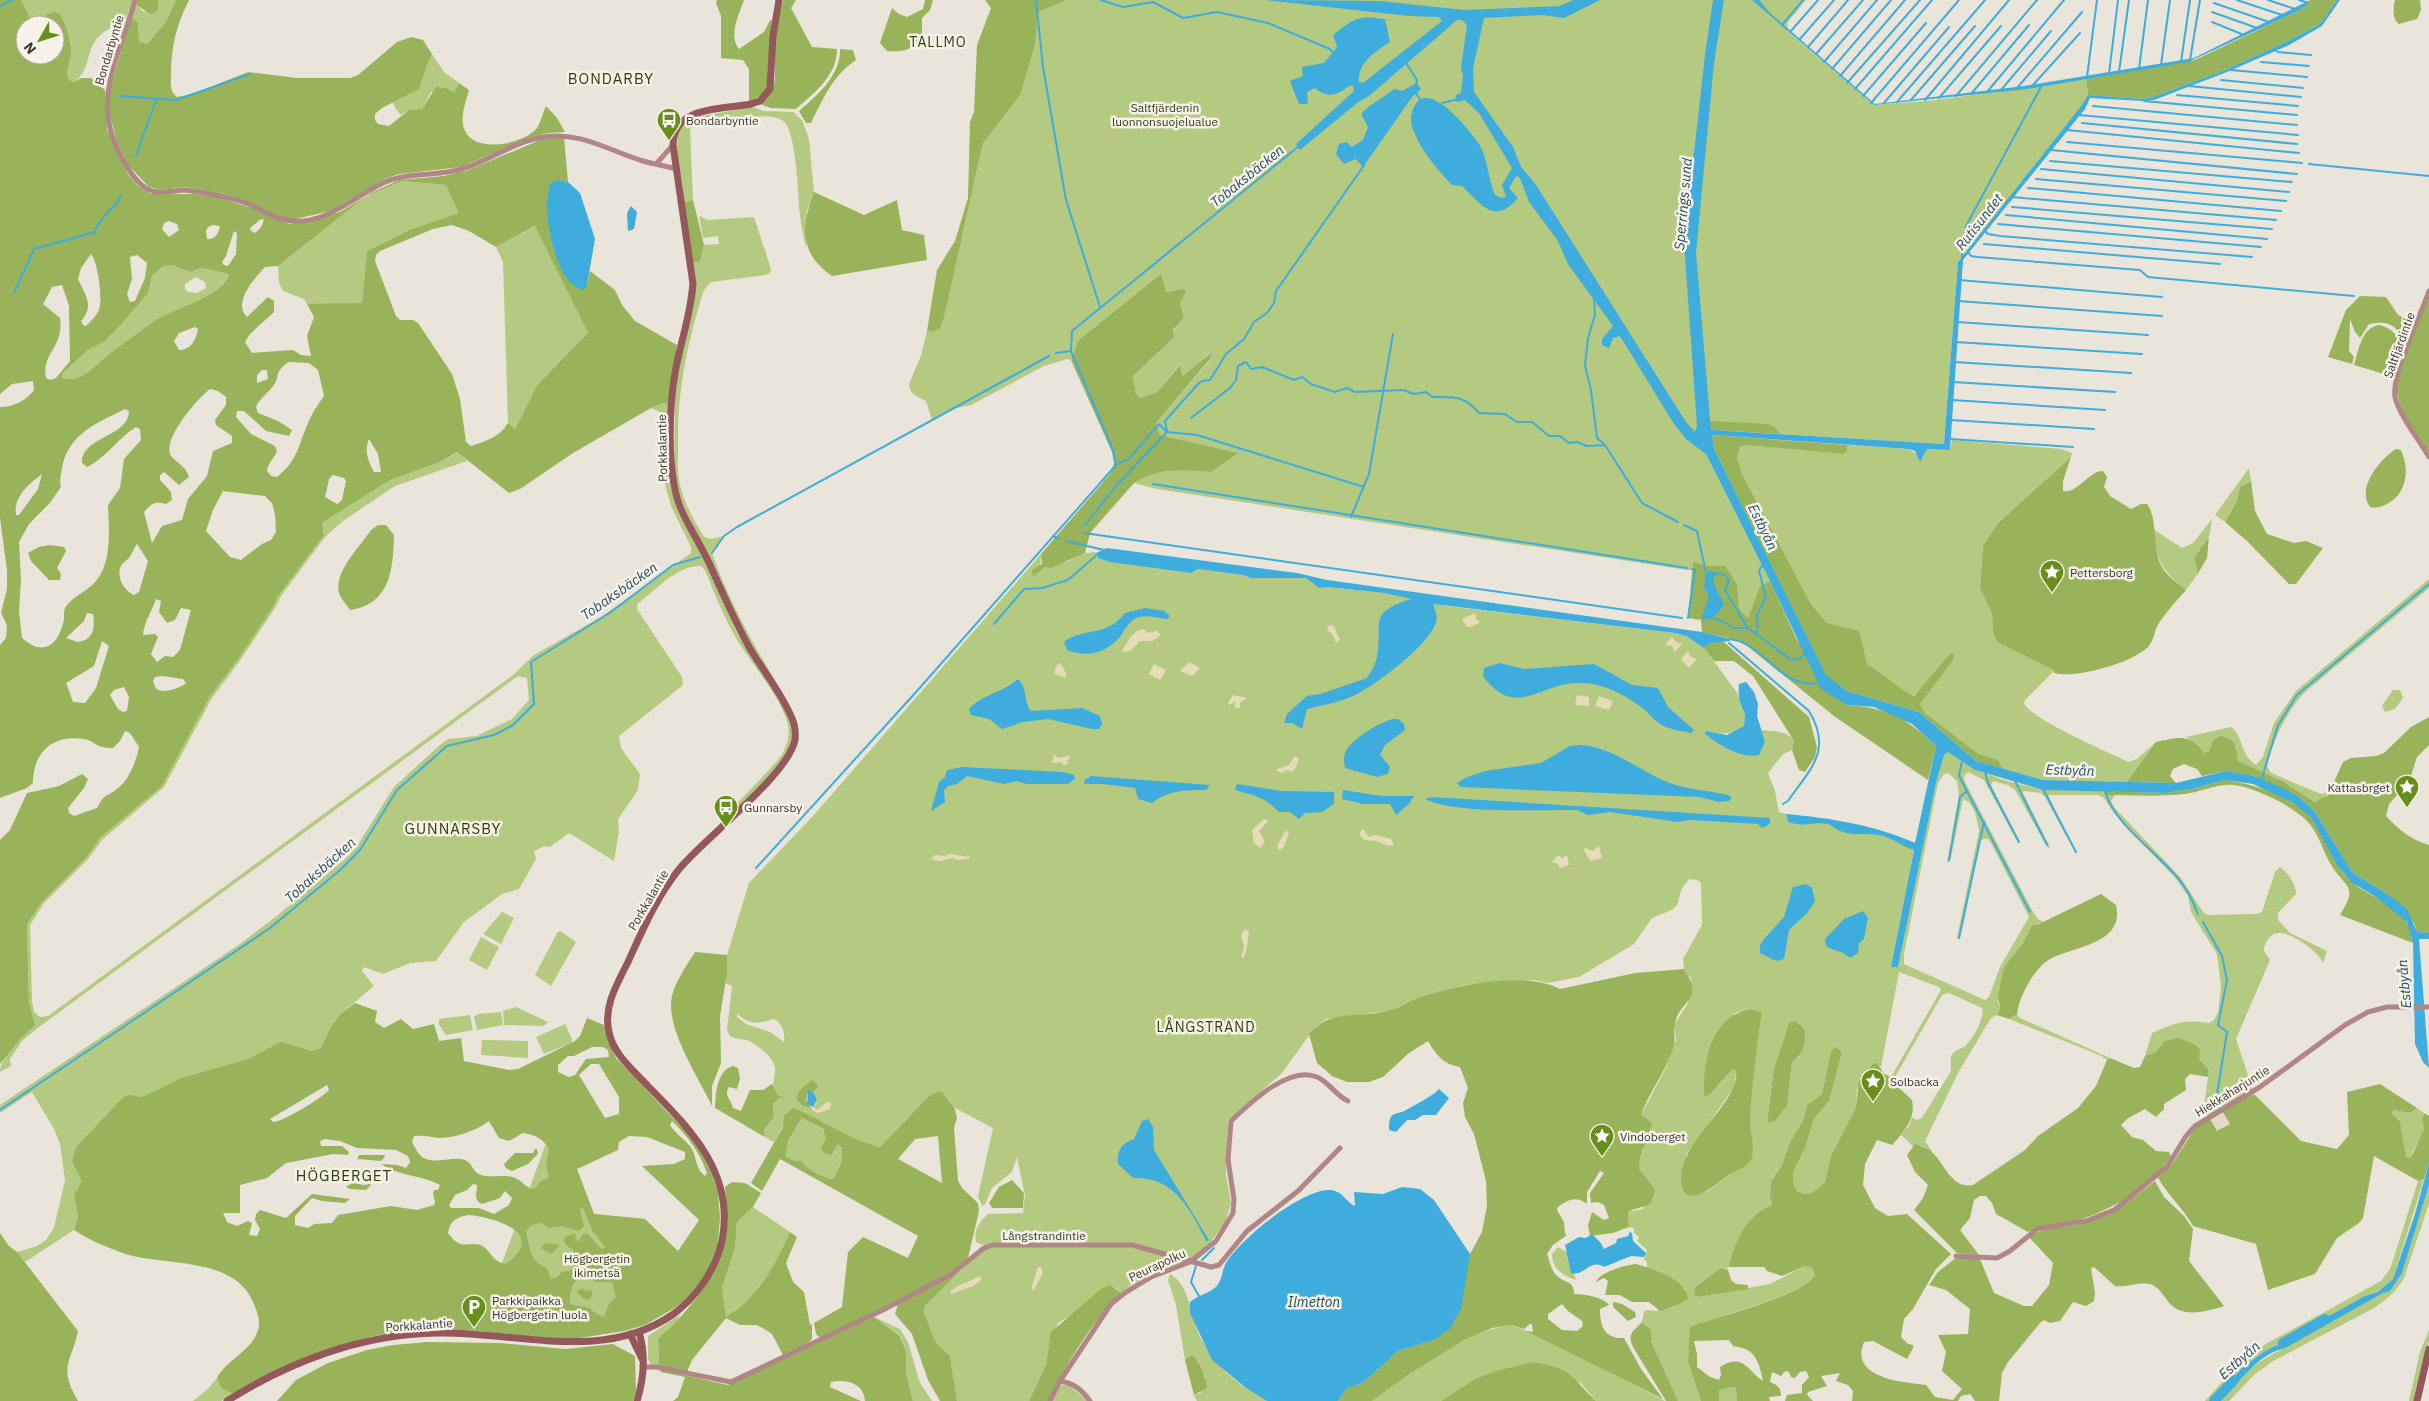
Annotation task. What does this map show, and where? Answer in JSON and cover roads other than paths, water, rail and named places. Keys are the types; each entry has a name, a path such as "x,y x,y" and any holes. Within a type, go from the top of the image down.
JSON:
{"street":[{"name":"Bondarbyntie","path":"135,0 124,30 106,96 113,138 123,161 132,176 151,191 183,190 219,195 294,222 332,212 383,183 400,177 438,174 462,169 541,137 568,135 676,169"},
{"name":"Porkkalantie","path":"228,1401 305,1361 350,1345 393,1336 438,1332 583,1342 639,1332 674,1314 693,1296 704,1283 719,1253 724,1225 724,1209 720,1185 706,1151 623,1059 614,1047 608,1027 609,1007 647,922 672,878 695,852 781,766 793,747 796,731 790,712 728,608 709,561 681,510 674,486 672,399 675,371 690,308 693,284 673,145 674,131 677,125 689,116 751,104 766,95 772,78 773,36 779,0"},
{"path":"656,164 673,145"},
{"name":"Saltfjärdintie","path":"2429,291 2400,364 2394,387 2397,404 2429,457"},
{"name":"Hiekkaharjuntie","path":"1956,1256 1997,1258 2010,1251 2036,1229 2071,1224 2114,1210 2167,1167 2186,1136 2201,1122 2260,1088 2356,1018 2386,1007 2428,1007"},
{"name":"Peurapolku","path":"1050,1401 1060,1381 1111,1304 1126,1292 1151,1277 1190,1262 1216,1241 1233,1213 1234,1199 1228,1160 1231,1121 1277,1084 1306,1074 1319,1078 1338,1096 1348,1101"},
{"name":"Långstrandintie","path":"643,1363 730,1382 883,1310 953,1273 984,1248 993,1245 1132,1245 1211,1267 1219,1265 1247,1232 1298,1192 1340,1148"},
{"path":"637,1401 643,1363 643,1348 639,1332"},
{"path":"630,1334 643,1363"},
{"path":"2417,1401 2429,1349"},
{"path":"1060,1381 1071,1383 1084,1392 1090,1401"}],"water":[{"path":"1266,0 1379,1 1464,10 1560,6 1573,0 1600,0 1564,18 1542,15 1484,18 1473,68 1474,92 1513,147 1521,167 1536,185 1686,422 1695,432 1697,426 1684,242 1713,0 1724,0 1714,63 1696,253 1711,430 1944,444 1958,262 2088,95 2142,99 2153,97 2225,70 2320,24 2337,0 2340,0 2322,26 2289,45 2227,72 2154,100 2090,98 2085,109 1963,260 1950,450 1927,449 1920,462 1915,451 1909,449 1712,435 1714,449 1826,675 1847,691 1919,712 1976,761 2043,780 2176,783 2226,771 2254,776 2298,796 2315,812 2352,872 2407,909 2417,932 2429,933 2429,939 2419,939 2429,1068 2423,1062 2415,1044 2413,943 2407,922 2376,897 2351,882 2337,865 2311,817 2292,802 2253,784 2225,780 2192,789 2166,793 2043,790 1975,770 1948,752 1944,755 1936,783 1898,967 1891,967 1914,850 1883,836 1845,833 1828,824 1794,824 1788,822 1786,814 1852,823 1884,831 1915,843 1936,746 1912,724 1874,707 1847,705 1821,689 1770,581 1706,454 1686,439 1674,424 1620,336 1613,338 1609,348 1602,345 1602,339 1613,326 1568,264 1558,241 1529,202 1520,178 1516,176 1509,188 1518,198 1502,210 1495,211 1482,205 1462,186 1452,185 1426,153 1417,139 1411,120 1414,107 1420,99 1429,98 1448,109 1474,137 1482,150 1495,195 1501,198 1506,197 1502,185 1512,168 1479,113 1465,100 1458,102 1455,100 1456,95 1461,93 1463,75 1461,68 1467,25 1462,20 1457,20 1369,96 1357,103 1300,150 1296,144 1354,91 1353,86 1349,86 1340,92 1328,95 1315,88 1307,92 1308,104 1299,104 1290,81 1303,76 1302,67 1324,63 1337,47 1333,35 1357,19 1368,17 1385,19 1390,42 1364,63 1359,75 1359,82 1363,83 1442,21 1439,17 1409,16"},
{"path":"1752,0 1759,0 1770,13 1875,104 2024,86 2194,58 2310,0 2306,6 2298,11 2188,62 2027,89 1874,105"},
{"path":"1417,83 1421,89 1412,97 1368,160 1362,166 1356,159 1344,164 1336,154 1339,144 1346,142 1352,147 1363,140 1368,127 1361,114 1394,89 1402,91"},
{"path":"558,180 568,182 580,193 595,239 587,285 583,290 574,286 560,267 549,229 547,202 550,184"},
{"path":"631,206 637,212 634,229 628,231 627,213"},
{"path":"1107,548 1297,573 1327,580 1702,632 1730,639 1730,641 1710,643 1704,648 1686,636 1675,633 1433,604 1437,617 1435,625 1430,634 1411,654 1375,683 1355,695 1307,709 1302,729 1292,723 1284,723 1287,714 1307,696 1320,694 1367,678 1376,661 1379,622 1382,615 1396,604 1411,599 1384,593 1327,587 1319,588 1306,578 1251,578 1243,575 1198,569 1191,573 1109,562 1098,558 1098,552"},
{"path":"1711,571 1715,573 1713,583 1724,604 1716,614 1704,620 1702,617 1709,597 1704,587 1706,573"},
{"path":"1145,608 1164,611 1170,616 1167,619 1146,616 1136,618 1130,622 1115,642 1109,647 1096,652 1082,654 1067,650 1064,642 1071,637 1110,626 1125,613"},
{"path":"1500,663 1524,669 1594,664 1632,685 1658,688 1668,707 1694,730 1691,733 1665,727 1631,700 1608,688 1592,684 1569,684 1519,698 1507,696 1495,689 1483,676 1484,668"},
{"path":"1018,679 1023,687 1031,711 1082,708 1100,716 1102,724 1099,729 1092,729 1048,719 1023,722 1002,729 989,719 971,715 969,709 974,704"},
{"path":"1746,682 1754,692 1758,704 1757,716 1765,742 1759,755 1752,756 1723,747 1705,734 1706,731 1727,735 1744,726 1745,713 1740,703 1739,684"},
{"path":"1393,719 1398,719 1404,724 1405,730 1385,745 1380,755 1390,767 1388,774 1377,777 1345,768 1345,754 1350,745 1375,727"},
{"path":"1582,745 1613,754 1668,782 1728,795 1732,798 1729,801 1719,802 1700,797 1461,787 1457,783 1485,771 1541,763 1570,746"},
{"path":"962,767 1063,772 1074,775 1075,779 1068,784 1026,784 1017,781 1004,784 967,776 957,784 948,786 944,790 945,802 931,811 939,782 945,777 947,770"},
{"path":"1090,777 1210,785 1206,790 1171,793 1152,803 1138,799 1135,788 1085,784 1084,780"},
{"path":"1237,784 1281,791 1334,792 1334,804 1322,812 1305,813 1299,819 1290,812 1279,812 1258,797 1235,790"},
{"path":"1343,790 1382,796 1414,796 1409,804 1396,815 1390,804 1363,804 1342,799"},
{"path":"1432,797 1770,818 1770,824 1762,828 1758,824 1690,820 1678,822 1610,812 1588,815 1577,810 1477,809 1439,804 1425,799"},
{"path":"1806,884 1812,888 1815,901 1807,913 1789,930 1784,959 1776,961 1760,953 1760,945 1764,939 1784,917 1793,887"},
{"path":"1863,911 1868,918 1864,939 1859,943 1858,953 1850,958 1826,946 1825,939 1844,919"},
{"path":"1439,1089 1449,1098 1436,1115 1423,1115 1415,1120 1407,1120 1396,1132 1389,1130 1390,1119 1394,1114 1404,1111"},
{"path":"808,1090 813,1092 817,1100 813,1107 807,1104"},
{"path":"1148,1119 1153,1127 1154,1150 1209,1240 1207,1242 1187,1207 1170,1189 1148,1179 1133,1178 1118,1164 1118,1155 1121,1148 1134,1139 1142,1121"},
{"path":"2429,1163 2429,1185 2402,1273 2390,1291 2383,1293 2285,1348 2266,1356 2221,1401 2213,1401 2242,1368 2265,1351 2304,1332 2365,1296 2378,1292 2393,1279 2415,1214"},
{"name":"Ilmetton","path":"1402,1187 1420,1189 1434,1200 1470,1254 1461,1309 1450,1329 1434,1340 1398,1351 1363,1383 1347,1388 1338,1401 1267,1401 1246,1388 1212,1360 1190,1313 1190,1302 1216,1287 1220,1282 1226,1263 1244,1241 1288,1206 1318,1192 1334,1191 1341,1194 1355,1206 1354,1192 1383,1194"},
{"path":"1630,1232 1632,1233 1633,1241 1646,1253 1644,1257 1631,1256 1604,1267 1594,1265 1576,1274 1571,1273 1565,1245 1579,1237 1586,1238 1592,1234 1604,1249 1616,1243 1617,1239 1628,1236"}],"waterway":[{"path":"0,6 12,0"},
{"path":"1036,0 1043,67 1066,200 1100,307"},
{"path":"1101,0 1123,7 1153,2 1183,18 1217,12 1268,23 1330,49 1334,54"},
{"path":"1782,25 1803,0"},
{"path":"1790,32 1818,0"},
{"path":"1799,40 1834,0"},
{"path":"1808,47 1848,0"},
{"path":"1816,54 1863,0"},
{"path":"1824,62 1877,0"},
{"path":"1832,69 1891,0"},
{"path":"1840,76 1905,0"},
{"path":"1847,83 1920,0"},
{"path":"1855,89 1932,0"},
{"path":"1871,103 1959,0"},
{"path":"1897,102 1985,0"},
{"path":"1925,100 2009,0"},
{"path":"1956,96 2037,0"},
{"path":"1987,92 2064,0"},
{"path":"2087,77 2097,0"},
{"path":"2109,74 2118,0"},
{"path":"2119,72 2129,0"},
{"path":"2139,69 2148,0"},
{"path":"2161,65 2170,0"},
{"path":"2181,62 2190,0"},
{"path":"2190,60 2200,0"},
{"path":"2237,0 2282,15"},
{"path":"2268,0 2295,9"},
{"path":"2299,0 2306,2"},
{"path":"2214,3 2269,22"},
{"path":"2017,88 2082,12"},
{"path":"2212,12 2257,28"},
{"path":"2212,22 2244,35"},
{"path":"1863,96 1926,23"},
{"path":"1971,94 2029,25"},
{"path":"1911,100 1975,26"},
{"path":"1939,98 2001,26"},
{"path":"1884,103 1949,27"},
{"path":"2001,90 2051,31"},
{"path":"2033,85 2080,33"},
{"path":"2273,49 2278,52 2311,55"},
{"path":"2261,62 2309,66"},
{"path":"1406,63 1417,80 1416,85"},
{"path":"2231,70 2307,77"},
{"path":"119,96 176,100 250,74"},
{"path":"2221,80 2303,88"},
{"name":"Rutisundet","path":"1962,257 1966,226 2042,85"},
{"path":"2189,86 2301,97"},
{"path":"1415,92 1420,99"},
{"path":"2177,95 2298,106"},
{"path":"136,156 156,100"},
{"path":"1442,103 1455,100"},
{"path":"2144,101 2297,115"},
{"path":"2093,106 2297,125"},
{"path":"2079,115 2298,135"},
{"path":"2082,123 2297,144"},
{"path":"2067,130 2299,153"},
{"path":"2067,142 2302,163"},
{"name":"Tobaksbäcken","path":"1056,353 1071,351 1072,331 1299,146"},
{"path":"2051,150 2297,174"},
{"path":"2050,161 2292,182"},
{"path":"1085,525 1117,485 1167,432 1165,421 1198,384 1202,381 1210,380 1226,354 1244,339 1254,322 1267,313 1274,303 1276,291 1365,164"},
{"path":"2309,164 2429,176"},
{"path":"2041,169 2289,192"},
{"path":"2036,179 2286,201"},
{"path":"2028,188 2281,211"},
{"path":"14,293 34,249 95,232 97,226 121,196"},
{"path":"2012,197 2276,220"},
{"path":"2012,207 2272,229"},
{"path":"2006,215 2267,239"},
{"path":"1998,224 2261,247"},
{"name":"Rutisundet","path":"1985,231 1988,234 2000,236 2252,257"},
{"path":"1984,244 2220,264"},
{"name":"Rutisundet","path":"1968,252 1971,256 1977,257 2140,270 2148,277 2354,296"},
{"path":"1959,280 2162,297"},
{"path":"1594,299 1595,315 1588,338 1585,366 1591,390 1597,438 1605,445 1642,503 1678,522"},
{"path":"1958,301 2162,316"},
{"path":"1957,322 2148,335"},
{"path":"1351,517 1369,474 1393,334"},
{"path":"1956,342 2142,354"},
{"path":"756,868 917,691 1116,465 1113,450 1071,351"},
{"name":"Tobaksbäcken","path":"712,553 724,536 737,527 1049,356"},
{"path":"1191,418 1230,388 1236,380 1238,366 1246,362 1251,369 1262,367 1294,380 1302,377 1311,384 1335,392 1347,388 1355,392 1403,390 1414,394 1426,392 1432,397 1458,398 1468,403 1479,413 1505,414 1517,422 1532,422 1549,436 1560,436 1569,443 1577,442 1587,446 1605,445"},
{"path":"1954,362 2131,373"},
{"path":"1953,382 2115,392"},
{"path":"1952,400 2105,410"},
{"path":"1951,420 2094,429"},
{"path":"1117,464 1129,459 1159,424 1167,432 1197,435 1364,487"},
{"path":"1950,439 2073,447"},
{"path":"1153,484 1687,568"},
{"path":"1684,525 1697,531 1706,573"},
{"path":"1084,533 1682,618"},
{"path":"1053,536 1059,539"},
{"path":"1066,541 1104,550"},
{"path":"994,624 1024,589 1042,588 1068,580 1099,553"},
{"name":"Tobaksbäcken","path":"0,1110 270,928 339,871 360,850 397,790 447,746 494,735 513,725 534,704 531,662 611,612 673,565 700,557"},
{"path":"1756,632 1758,626 1757,615 1766,597 1759,571 1763,564"},
{"path":"1688,618 1695,570 1692,569"},
{"path":"1715,573 1725,575 1729,581 1725,590 1747,627"},
{"path":"2261,781 2278,725 2297,695 2429,584"},
{"path":"1711,618 1720,620 1734,628 1748,628 1791,660 1799,659 1805,654"},
{"path":"1730,639 1742,642 1753,649 1793,680 1805,683 1819,683"},
{"path":"1729,643 1809,711 1816,725 1819,737 1819,749 1816,759 1788,801 1783,804"},
{"path":"1962,761 1959,776 2030,912"},
{"path":"1985,772 1988,783 2019,842"},
{"path":"2015,781 2047,845"},
{"path":"2043,789 2076,852"},
{"path":"1949,860 1960,797 1967,791"},
{"path":"2105,791 2110,803 2126,826 2181,881 2198,914"},
{"path":"1959,938 1984,822"},
{"path":"2203,922 2222,956 2227,980 2218,1025 2227,1032 2215,1107"},
{"path":"1202,1260 1214,1248"},
{"path":"1196,1266 1191,1282 1199,1296"},
{"name":"Estbyån","path":"2283,1343 2325,1319"},
{"name":"Estbyån","path":"2214,1401 2234,1380"}],"place":[{"name":"Bondarbyntie","path":"669,141"},
{"name":"Pettersborg","path":"2052,593"},
{"name":"Kattasbrget","path":"2407,808"},
{"name":"Gunnarsby","path":"726,828"},
{"name":"Solbacka","path":"1873,1102"},
{"name":"Vindoberget","path":"1602,1157"},
{"name":"Parkkipaikka Högbergetin luola","path":"474,1328"}],"district":[{"name":"TALLMO","path":"938,42"},
{"name":"BONDARBY","path":"611,78"},
{"name":"GUNNARSBY","path":"453,828"},
{"name":"LÅNGSTRAND","path":"1206,1027"},
{"name":"HÖGBERGET","path":"344,1175"}],"park label":[{"name":"Saltfjärdenin luonnonsuojelualue","path":"1165,114"},
{"name":"Högbergetin ikimetsä","path":"597,1265"}],"water label":[{"name":"Sperrings sund","path":"1683,204"}]}
